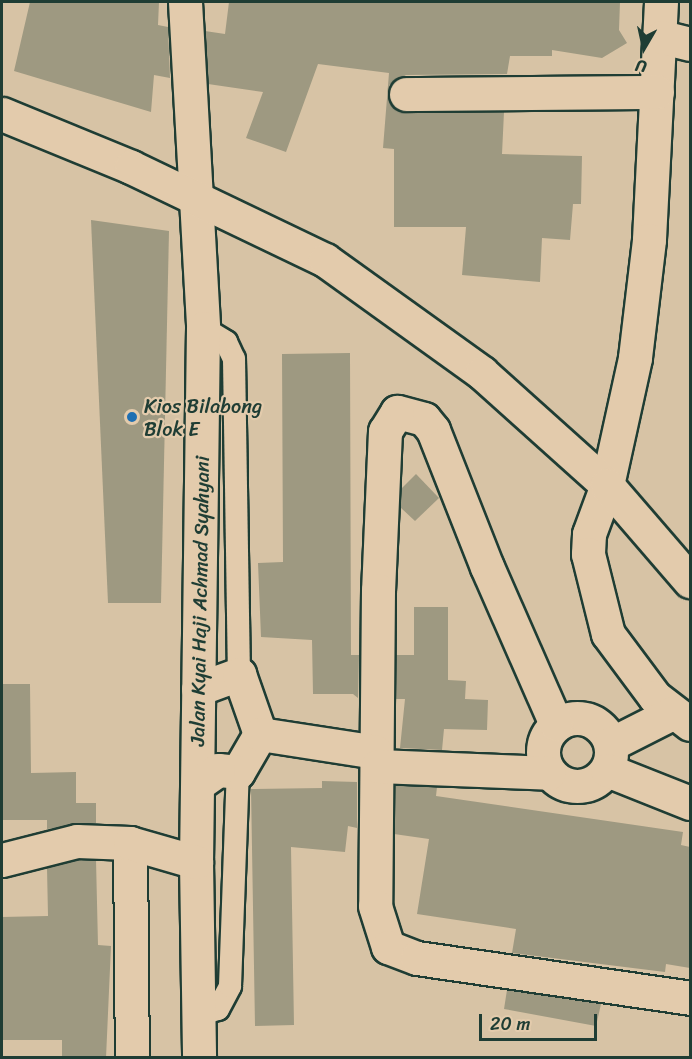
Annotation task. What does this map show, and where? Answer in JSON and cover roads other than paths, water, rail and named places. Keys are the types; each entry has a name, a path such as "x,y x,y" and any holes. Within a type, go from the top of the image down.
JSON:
{"street":[{"name":"Jalan Kyai Haji Achmad Syahyani","path":"185,2 199,202 203,328 196,862 200,1058"},
{"path":"260,734 377,759 549,773 572,786 585,786 609,757 681,718 644,685 608,634 588,554 589,534 607,485 635,358 657,92 676,40 661,2"},
{"path":"406,94 657,92"},
{"path":"2,114 131,167 199,202 325,260 482,373 607,485 690,581"},
{"path":"556,724 487,567 433,430 424,418 397,412 385,431 377,759 375,906 388,947 417,958 690,998"},
{"path":"198,689 239,674 260,734 238,772 218,770 198,784"},
{"path":"549,773 542,747 556,724 582,718 604,730 609,757 690,803"},
{"path":"2,860 77,841 130,843 196,862"},
{"path":"130,843 132,1058"}],"lane":[{"path":"203,328 226,342 234,359 239,674"},
{"path":"199,1015 218,1009 230,986 238,772"}],"place":[{"name":"Kios Bilabong Blok E","path":"132,417"}]}
